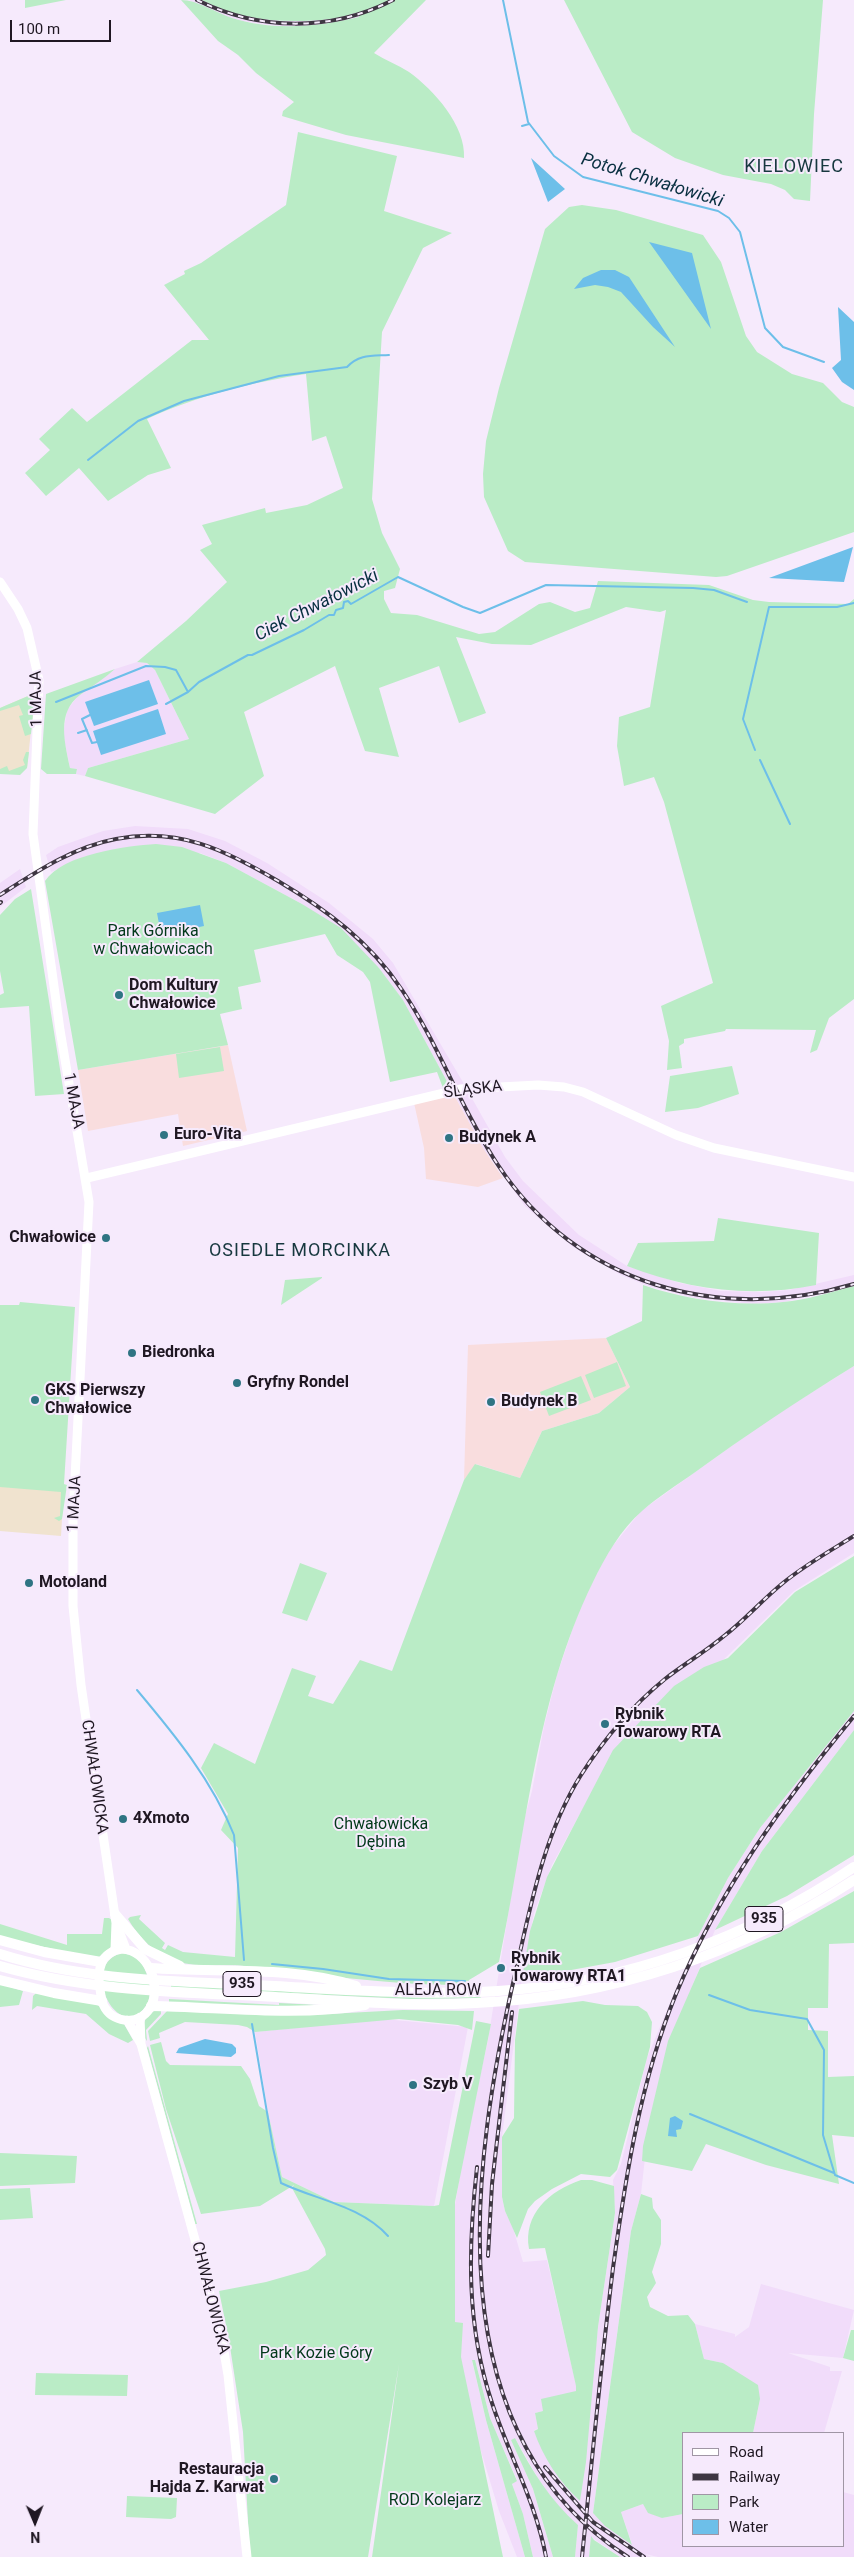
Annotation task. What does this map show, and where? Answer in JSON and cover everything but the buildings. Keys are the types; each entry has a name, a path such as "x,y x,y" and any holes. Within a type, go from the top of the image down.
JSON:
{"main road":[{"name":"1 MAJA","path":"0,582 18,609 27,628 38,674 40,700 33,796 34,842 60,1030 86,1178 89,1231 73,1517 74,1630"},
{"name":"ŚLĄSKA","path":"86,1178 461,1089 538,1085 567,1087 583,1092 676,1135 721,1150 854,1177"},
{"name":"CHWAŁOWICKA","path":"74,1630 116,1919 115,1950"},
{"name":"ALEJA ROW","path":"0,1954 81,1972 170,1981 369,1990 468,1992 523,1989 570,1982 668,1958 700,1947 766,1918 854,1867"},
{"name":"ALEJA ROW","path":"0,1966 82,1983 170,1992 386,2002 473,2003 532,1999 578,1992 631,1980 679,1966 769,1929 854,1880"},
{"name":"CHWAŁOWICKA","path":"116,1919 126,1949"},
{"path":"116,1919 146,1949 157,1956 188,1969"},
{"path":"0,1940 44,1952 101,1962"},
{"path":"126,1949 139,1954 150,1968 154,1994 151,2006 140,2017 127,2020 112,2015 102,2001 98,1976 101,1962 115,1950 126,1949"},
{"path":"150,1968 310,1976 333,1979 369,1990"},
{"path":"0,1980 54,1993 102,2001"},
{"path":"151,2006 296,2011 339,2010 386,2002"},
{"name":"CHWAŁOWICKA","path":"140,2017 141,2044 221,2334 228,2375 247,2557"},
{"name":"CHWAŁOWICKA","path":"127,2020 141,2044"}],"shaded area":[{"path":"189,0 202,0 232,12 281,21 332,19 360,12 371,14 327,25 278,26 242,21 215,13"},
{"path":"137,662 147,663 155,670 189,739 88,768 85,776 76,774 77,769 70,768 63,734 67,710 78,696 115,669"},
{"path":"35,693 27,768 0,774 0,708"},
{"path":"135,826 188,829 225,841 267,863 329,903 373,939 393,963 464,1084 450,1087 403,1000 379,968 302,904 226,863 200,853 83,858 51,872 46,855 58,847 103,831"},
{"path":"20,869 26,887 0,907 0,883"},
{"path":"228,1045 247,1131 183,1146 178,1114 88,1131 78,1070"},
{"path":"453,1093 483,1148 503,1178 478,1187 426,1179 424,1148 414,1103"},
{"path":"469,1093 505,1157 523,1181 579,1235 627,1266 680,1283 721,1291 761,1292 789,1290 854,1275 854,1286 784,1302 753,1304 695,1298 651,1287 621,1275 573,1247 525,1206 483,1148 455,1096"},
{"path":"606,1338 630,1387 599,1413 542,1431 520,1478 476,1464 464,1480 468,1345"},
{"path":"854,1366 854,1553 794,1591 718,1665 609,1761 552,1865 534,1913 522,1979 502,2137 502,2197 523,2262 547,2260 576,2391 543,2411 535,2413 538,2429 534,2430 568,2489 580,2501 598,2327 615,2213 613,2180 621,2164 647,2058 698,1936 728,1878 760,1828 854,1711 854,1730 762,1851 715,1930 668,2046 648,2130 641,2194 631,2231 593,2513 632,2544 621,2512 643,2504 662,2518 682,2514 682,2547 844,2547 844,2492 854,2495 854,2557 658,2557 645,2554 651,2557 620,2557 591,2537 589,2557 575,2557 578,2525 563,2512 543,2487 515,2438 511,2440 533,2489 553,2557 533,2557 523,2514 512,2484 517,2480 490,2418 475,2360 472,2361 486,2420 525,2557 517,2557 499,2511 474,2428 456,2340 453,2293 455,2205 464,2150 488,2040 522,1827 532,1791 544,1726 557,1675 579,1610 607,1553 641,1511 769,1419"},
{"path":"0,1479 64,1485 61,1536 0,1531"},
{"path":"384,2019 468,2027 434,2206 334,2202 282,2177 268,2112 255,2032"},
{"path":"761,2284 854,2310 843,2358 788,2353 830,2367 830,2371 842,2371 824,2432 753,2432 760,2399 723,2363 704,2359 695,2324 735,2334 735,2337 749,2327"}],"green space":[{"path":"25,0 66,0 25,8"},
{"path":"181,0 194,2 226,16 248,22 264,25 296,26 359,17 360,12 330,19 281,21 232,13 202,0 426,0 374,53 409,72 438,99 454,121 460,134 464,158 346,135 282,116 283,111 294,102 256,73 238,55 218,41"},
{"path":"564,0 823,0 814,114 810,201 794,199 785,190 771,184 723,175 675,158 632,132"},
{"path":"298,132 397,156 384,211 452,233 423,248 382,332 372,499 382,533 400,569 395,588 384,591 384,599 391,613 417,615 479,634 495,632 539,604 550,602 575,612 590,608 598,581 709,585 753,600 769,602 848,604 854,599 854,999 829,1018 817,1050 810,1053 816,1030 726,1029 725,1031 684,1039 684,1043 679,1046 682,1068 667,1070 669,1041 661,1006 713,983 664,802 654,777 624,786 617,746 619,717 650,707 666,610 660,612 626,607 531,645 492,644 456,637 486,713 459,723 439,666 379,688 399,757 365,751 335,666 244,712 264,776 215,814 85,776 88,768 189,739 155,670 147,663 137,662 186,621 227,582 200,550 212,544 202,525 265,508 266,513 307,505 343,488 326,436 312,441 306,374 225,391 185,403 147,419 171,468 148,475 108,501 79,468 46,496 25,473 50,450 39,439 72,408 87,422 192,340 209,340 164,285 185,274 184,271 201,263 286,205"},
{"path":"582,205 616,210 703,235 721,262 746,336 757,352 792,374 823,383 842,402 854,407 854,532 727,576 716,577 525,562 508,551 484,497 483,474 486,441 499,388 545,229 569,207"},
{"path":"115,669 80,695 72,702 68,710 65,719 65,739 70,768 77,769 76,774 47,774 41,769 46,694"},
{"path":"35,693 31,734 25,736 19,716 23,715 19,705 0,711 0,708"},
{"path":"26,752 29,752 27,768 20,775 0,774 0,769 7,766 9,771 25,765 23,760"},
{"name":"Park Górnika w Chwałowicach","path":"156,844 182,847 226,863 302,904 341,928 379,968 403,1000 450,1087 443,1088 437,1072 390,1082 370,982 363,972 337,955 325,934 254,950 261,982 238,987 242,1009 220,1014 228,1045 78,1070 45,881 66,864 80,858 112,849"},
{"path":"31,889 64,1094 35,1096 29,1006 0,1008 0,995 4,993 0,971 0,915 15,899"},
{"path":"220,1047 224,1071 179,1078 176,1054"},
{"path":"732,1066 739,1094 698,1108 665,1112 670,1076"},
{"path":"718,1218 819,1233 816,1285 768,1291 720,1289 674,1281 627,1266 638,1243 714,1241"},
{"path":"322,1278 281,1305 285,1280"},
{"name":"Chwałowicka Dębina","path":"643,1285 677,1295 712,1301 748,1304 801,1300 854,1286 854,1366 753,1431 654,1501 634,1518 608,1553 573,1627 545,1721 534,1769 499,1962 469,1980 467,1985 439,1985 356,1979 244,1966 191,1964 168,1958 154,1950 137,1933 128,1919 130,1917 141,1915 139,1919 165,1943 162,1948 165,1950 168,1945 183,1952 235,1957 238,1848 221,1830 228,1814 201,1768 214,1743 255,1764 292,1668 316,1676 308,1696 333,1704 360,1660 392,1671 464,1480 475,1464 520,1478 542,1431 599,1413 630,1387 606,1338 642,1321"},
{"name":"GKS Pierwszy Chwałowice","path":"20,1302 75,1307 64,1484 67,1485 62,1519 59,1521 54,1518 60,1516 61,1492 0,1487 0,1305 19,1305"},
{"path":"617,1362 626,1386 594,1398 585,1375"},
{"path":"581,1376 591,1400 549,1416 540,1392"},
{"path":"854,1556 854,1711 760,1828 728,1878 698,1936 615,1962 522,1979 530,1931 547,1877 613,1750 674,1686 704,1667 728,1658 795,1592"},
{"path":"300,1563 327,1573 307,1621 282,1613"},
{"path":"854,1730 854,1855 787,1896 715,1930 762,1851"},
{"path":"854,1891 854,1943 829,1944 828,2008 808,2008 808,2030 828,2031 828,2077 854,2076 854,2137 832,2135 839,2184 766,2165 706,2144 692,2171 642,2161 643,2146 668,2041 700,1968 781,1932"},
{"path":"104,1918 112,1920 112,1946 99,1957 89,1957 0,1937 0,1924 67,1945 67,1934 102,1934"},
{"path":"122,1953 132,1955 142,1964 148,1978 150,1992 147,2004 137,2015 126,2017 116,2011 108,2000 103,1986 103,1972 109,1960"},
{"path":"0,1984 23,1991 19,2005 0,2007"},
{"path":"171,1985 480,1996 481,1998 410,1999 171,1988"},
{"path":"36,1993 96,2004 124,2024 133,2040 128,2043 109,2034 86,2014 37,2006 32,2010 33,1996"},
{"path":"169,1999 339,2006 315,2008 169,2003"},
{"path":"583,2001 605,2005 638,2006 647,2012 652,2022 650,2047 617,2170 610,2177 581,2174 552,2189 535,2201 528,2209 517,2238 505,2211 502,2197 502,2137 514,2118 515,2040 519,2009"},
{"path":"161,2009 161,2014 146,2030 147,2041 143,2031 145,2021 155,2010"},
{"path":"403,2010 474,2011 472,2030 458,2025 399,2019 255,2032 247,2027 238,2025 185,2022 159,2033 160,2038 150,2041 148,2031 167,2011 309,2015"},
{"path":"476,2021 491,2024 455,2202 455,2322 463,2323 461,2357 503,2557 372,2557 399,2364 368,2557 250,2557 243,2432 229,2340 219,2291 266,2282 308,2270 326,2255 325,2249 292,2188 294,2185 260,2206 201,2214 166,2109 150,2045 161,2042 166,2061 170,2065 241,2066 250,2079 259,2106 268,2112 282,2177 334,2202 434,2206 439,2205"},
{"path":"148,2046 197,2224 195,2224"},
{"path":"0,2153 77,2156 75,2183 0,2186"},
{"path":"581,2180 592,2180 614,2186 615,2213 598,2327 586,2462 580,2501 552,2469 534,2431 538,2429 535,2413 543,2411 541,2399 576,2391 576,2386 545,2248 529,2249 528,2236 534,2215 549,2197"},
{"path":"30,2188 33,2218 0,2220 0,2189"},
{"path":"641,2194 652,2198 653,2208 661,2220 661,2244 652,2272 656,2283 647,2297 650,2307 668,2316 688,2315 695,2324 704,2359 723,2363 758,2385 760,2399 753,2432 682,2432 682,2514 662,2518 648,2513 643,2504 621,2512 632,2545 605,2526 593,2513 631,2231"},
{"path":"851,2330 854,2330 854,2361 843,2358"},
{"path":"472,2360 475,2360 490,2418 517,2481 512,2484 523,2514 533,2557 525,2557 486,2420"},
{"path":"36,2373 128,2375 127,2396 35,2395"},
{"path":"515,2438 542,2484 559,2506 578,2525 575,2557 553,2557 533,2489 511,2440"},
{"path":"127,2496 177,2498 176,2517 171,2519 126,2517"},
{"path":"591,2536 594,2540 620,2557 589,2557"}],"water":[{"path":"531,158 565,189 548,202"},
{"path":"649,242 692,253 711,329"},
{"path":"601,270 615,270 629,277 675,347 653,327 621,292 595,285 574,289 583,278"},
{"path":"838,307 854,322 854,390 842,382 832,368 841,360"},
{"path":"853,547 844,582 769,578"},
{"path":"149,680 158,704 94,726 85,702"},
{"path":"158,709 166,734 101,755 93,731"},
{"path":"200,905 204,926 161,935 157,913"},
{"path":"205,2039 232,2044 236,2048 236,2053 231,2057 176,2053 179,2048"},
{"path":"675,2116 683,2121 681,2129 676,2130 677,2137 668,2136 670,2118"}],"waterway":[{"name":"Potok Chwałowicki","path":"503,0 528,122 554,156 583,177 718,211 729,218 740,232 765,328 783,347 824,362"},
{"name":"Potok Chwałowicki","path":"522,126 529,124"},
{"path":"88,460 138,421 184,401 279,376 347,367 361,358 389,355"},
{"name":"Ciek Chwałowicki","path":"166,704 188,692 199,682 248,655 252,655 304,630 329,615 334,615 336,610 343,608 344,602 348,601 351,604 398,577 480,613 546,585 693,588 714,590 747,602"},
{"path":"755,750 743,719 769,607 837,607 854,603"},
{"path":"56,702 146,666 165,667 176,670 188,692"},
{"path":"90,715 82,719 92,743 97,742"},
{"path":"78,733 87,730"},
{"path":"760,760 790,824"},
{"path":"137,1690 191,1758 215,1795 234,1835 244,1960"},
{"path":"272,1964 323,1969 389,1979 465,1981"},
{"path":"709,1995 750,2010 807,2019 824,2050 823,2135 835,2175 854,2183"},
{"path":"252,2024 273,2148 281,2183 365,2217 388,2236"},
{"path":"690,2114 834,2173"}],"railway":[{"path":"197,0 245,18 295,24 345,18 393,0"},
{"path":"0,895 55,861 85,848 116,839 160,836 181,839 220,851 258,870 314,904 346,928 376,957 402,990 415,1011 473,1122 498,1165 530,1206 568,1240 610,1266 655,1285 703,1296 753,1299 803,1295 854,1284"},
{"path":"628,2557 565,2504 522,2440 495,2367 482,2289 480,2208 487,2126 500,2046 527,1920 540,1870 557,1821 581,1775 609,1736 641,1700 665,1679 732,1630 791,1576 854,1536"},
{"path":"582,2557 613,2268 623,2198 636,2129 663,2027 693,1956 732,1883 802,1781 854,1716"},
{"path":"488,2256 492,2184 512,2012"},
{"path":"477,2167 471,2257 471,2286 477,2345 492,2403 536,2517 546,2557"},
{"path":"545,2467 593,2522 644,2557"}],"place":[{"name":"Dom Kultury Chwałowice","path":"119,995"},
{"name":"Euro-Vita","path":"164,1135"},
{"name":"Budynek A","path":"449,1138"},
{"name":"Chwałowice","path":"106,1238"},
{"name":"Biedronka","path":"132,1353"},
{"name":"Gryfny Rondel","path":"237,1383"},
{"name":"GKS Pierwszy Chwałowice","path":"35,1400"},
{"name":"Budynek B","path":"491,1402"},
{"name":"Motoland","path":"29,1583"},
{"name":"Rybnik Towarowy RTA","path":"605,1724"},
{"name":"4Xmoto","path":"123,1819"},
{"name":"Rybnik Towarowy RTA1","path":"501,1968"},
{"name":"Szyb V","path":"413,2085"},
{"name":"Restauracja Hajda Z. Karwat","path":"274,2479"}],"district":[{"name":"KIELOWIEC","path":"794,167"},
{"name":"OSIEDLE MORCINKA","path":"300,1251"}],"park label":[{"name":"Park Kozie Góry","path":"316,2354"},
{"name":"ROD Kolejarz","path":"435,2501"}]}
